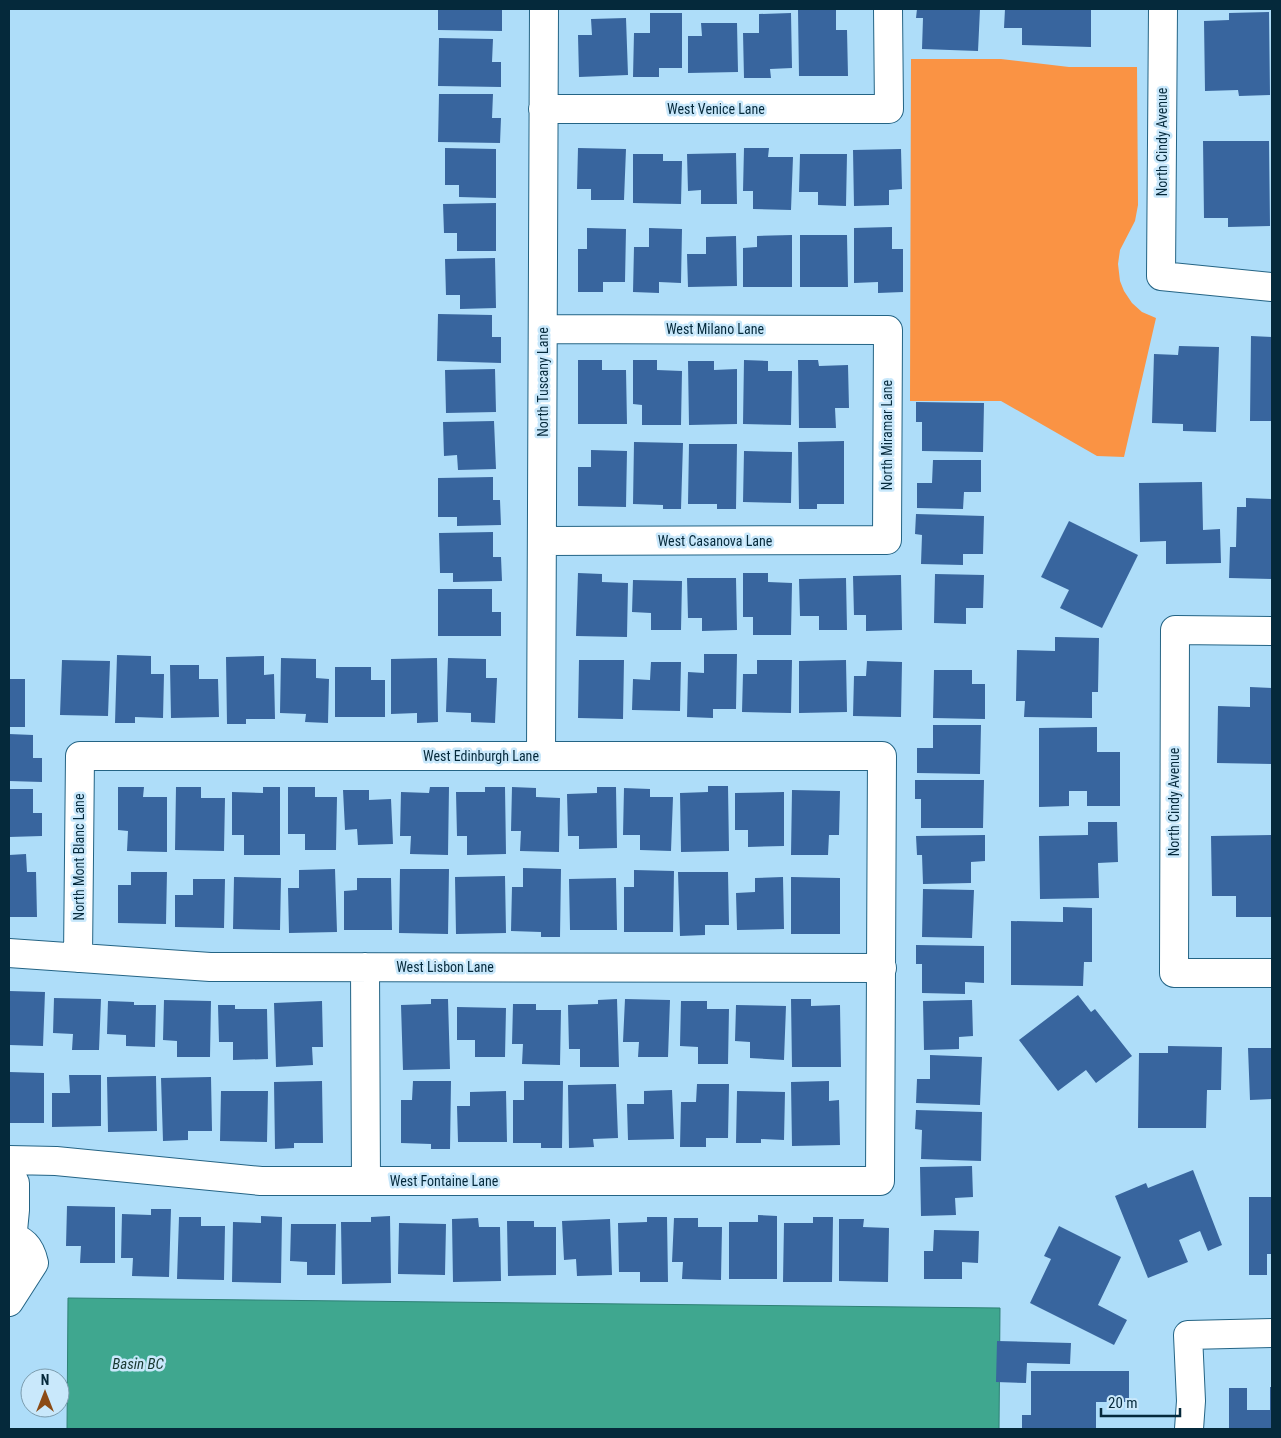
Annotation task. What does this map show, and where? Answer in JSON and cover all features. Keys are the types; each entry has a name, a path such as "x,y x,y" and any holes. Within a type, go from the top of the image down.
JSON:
{"street":[{"name":"North Tuscany Lane","path":"541,756 544,9"},
{"name":"West Venice Lane","path":"543,109 889,109 888,9"},
{"name":"North Cindy Avenue","path":"1162,9 1161,276 1272,286"},
{"name":"West Milano Lane","path":"543,329 888,330"},
{"name":"North Miramar Lane","path":"887,540 888,330"},
{"name":"West Casanova Lane","path":"542,541 887,540"},
{"name":"North Cindy Avenue","path":"1272,631 1175,630 1174,973 1272,973"},
{"name":"West Edinburgh Lane","path":"80,756 882,756 882,968"},
{"name":"North Mont Blanc Lane","path":"78,958 80,756"},
{"name":"West Lisbon Lane","path":"9,953 210,967 882,968"},
{"path":"365,967 366,1181"},
{"name":"West Fontaine Lane","path":"9,1160 56,1161 261,1181 880,1181 882,968"},
{"path":"9,1173 15,1183 9,1272"},
{"path":"9,1302 34,1263 32,1253 25,1244 11,1237"},
{"path":"1188,1429 1191,1401 1188,1335 1272,1333"}],"shaded area":[{"path":"911,59 1001,59 1069,67 1137,67 1138,205 1135,221 1120,250 1118,264 1120,281 1132,303 1142,312 1156,318 1124,457 1097,456 1001,401 910,401"}],"water":[{"name":"Basin BC","path":"68,1298 1000,1308 999,1429 67,1429 67,1418 70,1418 70,1368 67,1368"}],"building":[{"path":"438,9 502,9 502,31 438,30"},
{"path":"917,9 980,9 978,51 922,49 923,18 916,18"},
{"path":"1005,9 1091,9 1091,47 1022,45 1022,28 1004,28"},
{"path":"798,10 836,10 836,30 847,30 848,76 799,76"},
{"path":"1269,12 1270,95 1239,96 1238,90 1205,91 1204,21 1229,20 1229,13"},
{"path":"650,13 682,13 682,68 659,68 659,77 633,77 634,33 650,33"},
{"path":"791,13 792,68 770,69 771,78 744,78 743,33 759,33 759,14"},
{"path":"626,18 628,75 579,77 578,35 592,35 591,19"},
{"path":"701,23 737,23 738,72 688,73 688,36 702,36"},
{"path":"439,38 493,39 492,62 501,62 501,87 438,86"},
{"path":"439,94 493,94 492,118 501,118 500,143 438,142"},
{"path":"1203,141 1269,141 1270,226 1228,227 1228,218 1204,218"},
{"path":"445,148 496,149 496,198 459,197 459,185 445,185"},
{"path":"578,148 626,149 624,200 591,200 591,189 577,189"},
{"path":"744,148 769,148 768,157 793,157 791,210 753,209 753,191 743,191"},
{"path":"901,149 902,189 889,190 889,205 854,206 853,150"},
{"path":"736,153 737,204 701,204 701,190 688,191 687,154"},
{"path":"633,154 663,154 663,161 682,161 681,204 633,203"},
{"path":"800,154 847,154 846,206 818,205 818,192 799,192"},
{"path":"496,203 496,251 457,251 457,233 444,233 443,204"},
{"path":"892,227 892,249 903,249 903,292 878,293 878,282 854,283 854,228"},
{"path":"587,228 626,229 625,282 603,282 603,292 578,292 578,249 587,249"},
{"path":"649,228 682,229 681,283 659,282 659,293 633,292 634,247 649,247"},
{"path":"792,235 792,287 743,287 743,248 757,247 757,236"},
{"path":"800,235 847,235 848,287 800,287"},
{"path":"736,236 737,286 688,287 687,254 706,254 706,237"},
{"path":"495,258 496,308 460,309 460,295 446,295 445,259"},
{"path":"438,314 492,315 492,337 501,337 501,363 437,361"},
{"path":"1251,336 1272,337 1272,421 1250,421"},
{"path":"1179,346 1219,347 1216,432 1183,431 1183,424 1152,423 1154,354 1178,355"},
{"path":"578,360 602,360 602,370 626,370 627,424 578,424"},
{"path":"633,360 657,360 657,370 682,371 681,425 642,425 642,405 633,404"},
{"path":"744,360 768,361 768,371 792,371 791,425 743,424"},
{"path":"798,360 818,360 819,366 848,365 849,408 835,408 836,428 799,428"},
{"path":"688,361 714,361 714,370 737,369 737,424 689,425"},
{"path":"495,369 496,412 446,413 445,370"},
{"path":"916,402 984,403 983,452 922,451 922,422 916,422"},
{"path":"494,421 496,469 458,470 457,455 444,456 443,422"},
{"path":"844,441 844,504 817,504 817,509 799,509 798,442"},
{"path":"634,442 683,443 681,509 663,509 663,505 633,504"},
{"path":"689,444 737,444 736,509 717,509 717,504 688,504"},
{"path":"591,450 627,451 626,507 578,506 578,467 591,467"},
{"path":"744,451 792,452 791,503 743,502"},
{"path":"933,460 981,460 981,492 964,492 963,509 917,508 917,483 932,483"},
{"path":"493,477 493,500 500,500 501,525 457,526 457,517 438,517 438,478"},
{"path":"1202,482 1203,530 1220,529 1221,563 1166,564 1166,541 1140,542 1139,483"},
{"path":"1246,498 1272,499 1272,579 1229,578 1230,547 1236,547 1237,507 1246,507"},
{"path":"916,514 984,516 983,554 963,554 963,565 921,564 922,535 915,534"},
{"path":"1069,521 1138,555 1102,628 1060,608 1069,590 1041,577"},
{"path":"493,532 493,557 501,557 502,581 453,582 453,573 440,573 439,533"},
{"path":"578,573 602,574 602,582 628,583 627,637 576,636"},
{"path":"743,573 768,573 768,582 792,583 791,635 753,635 753,617 743,617"},
{"path":"935,574 984,575 983,608 966,608 966,624 934,623"},
{"path":"901,575 902,630 866,631 866,615 854,615 853,576"},
{"path":"687,578 736,578 737,630 702,631 702,618 688,618"},
{"path":"846,578 847,630 819,630 819,616 800,616 799,579"},
{"path":"633,580 682,581 681,630 651,630 651,613 632,612"},
{"path":"438,589 492,589 492,612 501,612 501,636 438,636"},
{"path":"1055,637 1099,638 1098,692 1092,692 1092,718 1024,717 1025,701 1016,701 1017,650 1055,651"},
{"path":"704,654 737,654 736,709 713,709 713,718 687,717 688,672 704,673"},
{"path":"117,655 151,656 151,674 164,674 163,718 135,717 135,723 115,723"},
{"path":"264,656 264,675 274,674 275,719 246,719 246,724 227,724 226,657"},
{"path":"281,658 316,659 316,678 329,679 328,723 305,722 306,714 280,713"},
{"path":"437,658 438,722 417,723 417,713 391,714 391,659"},
{"path":"448,658 486,659 486,678 497,678 495,723 471,722 471,713 446,712"},
{"path":"62,660 110,661 108,716 60,715"},
{"path":"579,660 624,660 623,719 578,718"},
{"path":"757,660 792,660 791,713 742,712 743,674 757,674"},
{"path":"846,660 847,712 799,713 799,661"},
{"path":"867,661 902,662 901,717 853,716 854,676 866,676"},
{"path":"651,662 681,662 680,711 632,710 633,679 650,680"},
{"path":"170,665 199,665 199,679 218,679 219,717 171,718"},
{"path":"335,667 371,667 371,680 385,680 385,717 335,717"},
{"path":"934,670 972,670 972,684 985,684 985,719 933,718"},
{"path":"9,679 25,679 25,727 9,727"},
{"path":"1250,687 1272,688 1272,764 1217,763 1218,706 1250,707"},
{"path":"933,725 981,725 980,774 917,773 917,748 933,748"},
{"path":"1097,727 1097,752 1120,752 1120,806 1087,806 1087,791 1069,791 1069,806 1039,807 1039,728"},
{"path":"9,734 33,735 33,758 42,758 42,782 9,781"},
{"path":"915,780 984,780 983,828 921,828 921,799 915,799"},
{"path":"708,786 728,786 729,851 681,852 680,793 708,792"},
{"path":"118,787 144,787 143,797 167,797 167,852 127,851 128,831 118,830"},
{"path":"176,787 201,787 201,798 225,798 224,851 175,850"},
{"path":"263,787 280,787 280,855 244,855 244,835 232,835 232,792 263,793"},
{"path":"288,787 315,787 315,797 337,797 336,850 305,850 305,834 288,834"},
{"path":"430,787 449,787 448,855 410,854 411,836 400,836 401,792 429,793"},
{"path":"485,787 505,787 506,854 467,855 467,836 457,836 456,792 485,792"},
{"path":"512,787 536,788 536,797 560,798 559,852 520,851 521,831 511,831"},
{"path":"597,787 616,787 617,848 579,849 579,836 568,836 567,794 597,793"},
{"path":"624,788 650,789 650,797 673,797 671,851 640,850 640,835 623,835"},
{"path":"9,789 33,789 33,813 42,813 42,836 9,837"},
{"path":"343,790 369,790 369,800 391,799 393,844 358,845 357,829 345,830"},
{"path":"792,790 840,791 839,835 829,835 828,855 791,855"},
{"path":"784,792 784,846 748,847 748,830 735,830 735,793"},
{"path":"1088,822 1117,822 1118,862 1098,863 1099,898 1040,899 1039,836 1088,835"},
{"path":"985,835 985,861 971,862 971,883 923,884 922,855 917,855 916,836"},
{"path":"1272,835 1272,917 1236,917 1236,896 1212,896 1211,836"},
{"path":"26,854 27,872 36,872 37,917 9,917 9,855"},
{"path":"523,868 561,869 560,937 541,937 541,932 511,931 512,887 523,887"},
{"path":"335,869 337,932 289,933 288,888 299,888 299,870"},
{"path":"400,869 449,869 448,934 399,933"},
{"path":"634,870 674,871 673,932 624,932 624,887 634,887"},
{"path":"131,872 167,872 166,924 118,923 118,885 131,885"},
{"path":"678,872 728,872 729,925 705,925 705,935 680,936"},
{"path":"505,876 506,933 456,934 455,877"},
{"path":"234,877 281,878 280,930 233,929"},
{"path":"783,877 784,929 737,930 736,893 755,892 755,878"},
{"path":"791,877 840,878 840,934 791,934"},
{"path":"357,878 391,878 392,930 344,930 344,891 357,890"},
{"path":"616,878 617,930 570,930 569,879"},
{"path":"193,879 225,879 224,928 175,927 175,895 193,895"},
{"path":"923,889 974,890 972,938 922,937"},
{"path":"1063,907 1092,908 1092,962 1084,962 1083,986 1011,985 1011,921 1063,922"},
{"path":"916,945 984,946 984,983 965,982 965,994 922,993 922,964 916,964"},
{"path":"9,991 45,992 43,1046 9,1045"},
{"path":"1078,995 1091,1012 1095,1009 1132,1056 1096,1083 1086,1070 1058,1091 1019,1040"},
{"path":"54,998 101,999 99,1050 72,1050 73,1034 53,1033"},
{"path":"431,999 448,999 450,1069 403,1070 401,1005 431,1004"},
{"path":"617,999 619,1067 580,1067 580,1049 569,1049 568,1005 598,1004 598,1000"},
{"path":"625,999 670,1000 668,1057 638,1057 639,1042 623,1042"},
{"path":"791,999 811,999 811,1006 840,1005 841,1067 792,1067"},
{"path":"164,1000 211,1001 210,1057 177,1057 177,1041 163,1040"},
{"path":"972,1000 973,1036 959,1037 959,1049 924,1050 923,1001"},
{"path":"108,1001 134,1002 134,1005 156,1005 155,1047 126,1046 126,1035 107,1034"},
{"path":"322,1001 323,1047 312,1047 313,1065 276,1067 274,1003"},
{"path":"681,1001 707,1001 707,1009 729,1009 728,1064 698,1064 698,1047 680,1046"},
{"path":"513,1004 536,1004 536,1010 561,1010 560,1065 522,1064 523,1044 512,1044"},
{"path":"218,1005 235,1005 235,1009 267,1009 268,1059 233,1060 233,1042 219,1042"},
{"path":"736,1005 786,1006 784,1060 750,1058 750,1042 735,1041"},
{"path":"457,1007 506,1008 505,1057 475,1057 475,1040 457,1040"},
{"path":"1168,1046 1222,1047 1221,1090 1207,1090 1206,1128 1138,1128 1139,1053 1168,1053"},
{"path":"1248,1048 1272,1048 1272,1099 1250,1100"},
{"path":"930,1055 982,1057 980,1105 916,1103 917,1079 930,1079"},
{"path":"9,1072 44,1073 44,1123 9,1123"},
{"path":"69,1075 101,1075 101,1126 52,1127 52,1093 70,1093"},
{"path":"156,1076 157,1131 108,1132 107,1077"},
{"path":"211,1077 212,1131 188,1131 188,1140 163,1141 161,1078"},
{"path":"322,1081 323,1143 294,1143 294,1148 275,1149 274,1082"},
{"path":"413,1081 451,1081 450,1149 431,1149 431,1144 401,1143 401,1100 412,1100"},
{"path":"524,1081 563,1081 562,1148 541,1148 541,1143 513,1143 513,1100 524,1100"},
{"path":"829,1081 829,1101 839,1100 840,1145 792,1146 791,1082"},
{"path":"616,1084 618,1138 593,1139 594,1147 569,1148 568,1085"},
{"path":"697,1084 729,1084 728,1138 706,1138 706,1147 680,1147 681,1102 696,1102"},
{"path":"672,1090 674,1139 628,1140 627,1104 644,1104 644,1091"},
{"path":"221,1091 268,1091 267,1142 220,1141"},
{"path":"506,1091 507,1142 458,1142 457,1106 470,1106 470,1092"},
{"path":"737,1091 785,1092 784,1140 761,1139 761,1143 736,1143"},
{"path":"916,1110 982,1112 981,1161 921,1159 922,1130 915,1129"},
{"path":"972,1166 973,1197 955,1198 956,1215 921,1216 920,1167"},
{"path":"1193,1170 1222,1245 1208,1251 1200,1231 1179,1240 1188,1262 1148,1278 1115,1196 1146,1183 1148,1188"},
{"path":"1249,1197 1272,1197 1272,1254 1267,1254 1267,1275 1249,1275"},
{"path":"67,1206 115,1207 115,1263 80,1263 81,1246 66,1246"},
{"path":"151,1209 171,1209 169,1277 132,1276 133,1258 121,1258 122,1214 151,1215"},
{"path":"758,1215 777,1216 777,1279 729,1279 729,1222 758,1222"},
{"path":"261,1216 282,1217 281,1283 232,1282 233,1222 261,1223"},
{"path":"390,1216 391,1283 342,1284 341,1222 371,1222 371,1217"},
{"path":"179,1217 201,1217 201,1226 225,1226 224,1280 177,1279"},
{"path":"647,1217 667,1217 668,1282 640,1282 640,1272 619,1272 618,1223 647,1222"},
{"path":"813,1217 833,1217 832,1282 783,1282 784,1223 813,1223"},
{"path":"478,1218 479,1227 500,1227 501,1281 453,1282 452,1219"},
{"path":"674,1218 698,1218 698,1227 722,1227 721,1280 682,1279 683,1262 672,1262"},
{"path":"610,1219 612,1275 577,1276 576,1259 564,1260 562,1221"},
{"path":"839,1219 864,1219 863,1227 889,1228 888,1282 839,1281"},
{"path":"507,1221 534,1221 534,1227 556,1227 556,1275 508,1276"},
{"path":"399,1223 446,1224 445,1275 398,1274"},
{"path":"291,1224 336,1224 335,1275 307,1275 307,1262 290,1261"},
{"path":"1059,1226 1121,1257 1098,1305 1127,1320 1114,1345 1030,1303 1051,1259 1044,1256"},
{"path":"934,1230 979,1231 978,1263 962,1262 962,1279 924,1279 924,1251 933,1251"},
{"path":"997,1341 1071,1343 1070,1364 1027,1363 1026,1383 996,1382"},
{"path":"1031,1371 1129,1371 1129,1402 1096,1402 1096,1429 1022,1429 1022,1415 1031,1415"},
{"path":"1270,1387 1272,1387 1272,1429 1229,1429 1229,1388 1247,1388 1247,1410 1270,1410"}]}
